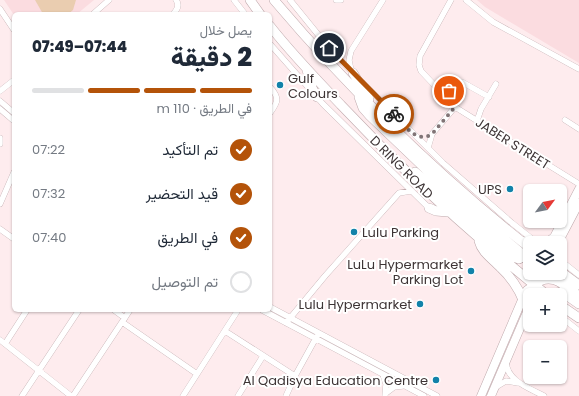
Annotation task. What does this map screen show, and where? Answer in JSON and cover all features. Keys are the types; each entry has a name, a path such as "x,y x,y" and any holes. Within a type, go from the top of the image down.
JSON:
{"main road":[{"path":"250,0 259,12"},
{"name":"D RING ROAD","path":"274,0 376,113 490,216 523,241"},
{"name":"D RING ROAD","path":"272,28 307,69 448,212 538,288"},
{"path":"307,69 311,84 317,97"},
{"path":"353,73 376,113"},
{"path":"358,94 363,108 370,116 457,199 522,253 522,257 519,259 514,257 416,173 399,164"},
{"path":"429,208 440,212 448,212"},
{"path":"479,239 482,249 505,272 523,298"},
{"path":"567,276 579,285"},
{"path":"534,285 542,279 551,278 561,283 579,296"},
{"path":"534,280 534,285"},
{"path":"567,296 579,304"},
{"path":"567,310 579,318"}],"street":[{"path":"95,12 109,0"},
{"path":"175,12 178,6 176,0"},
{"path":"234,0 243,12"},
{"path":"290,0 336,55 443,163 529,236"},
{"path":"336,0 341,0"},
{"path":"353,73 349,64 351,51 383,0"},
{"name":"JABER STREET","path":"451,0 419,60 418,65 421,71 455,107 579,184"},
{"path":"466,0 494,22 579,69"},
{"path":"0,9 12,27"},
{"name":"D RING ROAD","path":"272,46 317,97 429,208"},
{"path":"336,55 342,55 351,51"},
{"path":"0,91 12,82"},
{"path":"444,96 458,83 462,82 489,97"},
{"path":"475,119 496,84"},
{"path":"272,89 277,98 272,110"},
{"path":"0,102 12,111"},
{"path":"428,148 432,134 455,107"},
{"path":"0,109 12,119"},
{"path":"565,120 579,128"},
{"path":"416,136 424,137 432,134"},
{"path":"0,138 0,144"},
{"path":"0,204 12,177"},
{"path":"286,323 325,276 399,193 400,185 397,177"},
{"path":"555,236 579,189"},
{"path":"399,193 411,191"},
{"path":"562,236 579,203"},
{"path":"0,229 12,238"},
{"path":"567,266 579,275"},
{"path":"530,288 534,285"},
{"path":"272,308 438,396"},
{"path":"24,312 2,342 72,396 129,312"},
{"path":"22,396 78,312"},
{"path":"116,312 123,320 197,374"},
{"path":"183,396 237,312"},
{"path":"266,312 424,396"},
{"path":"477,396 483,393 523,315"},
{"path":"493,392 523,318"},
{"path":"567,322 579,331"},
{"path":"225,331 295,376"},
{"path":"286,396 318,332"},
{"path":"334,348 337,342"},
{"path":"238,396 263,356"},
{"path":"506,360 508,371 518,383"},
{"path":"383,375 386,384 385,394"},
{"path":"493,392 500,384 506,381 518,383 544,396"},
{"path":"385,394 394,387 403,386"}],"shaded area":[{"path":"4,0 94,0 79,12 12,12"},
{"path":"35,0 76,0 73,10 70,12 42,12"},
{"path":"477,0 579,0 579,63 485,7"}],"way so far":[{"path":"394,114 416,136 428,136 432,134 455,107 444,95 449,91"}],"place":[{"name":"Gulf Colours","path":"280,85"},
{"name":"UPS","path":"510,189"},
{"name":"Lulu Parking","path":"354,232"},
{"name":"LuLu Hypermarket Parking Lot","path":"471,271"},
{"name":"Lulu Hypermarket","path":"420,304"},
{"name":"Al Qadisya Education Centre","path":"436,380"}],"route":[{"path":"329,48 394,114"}]}
